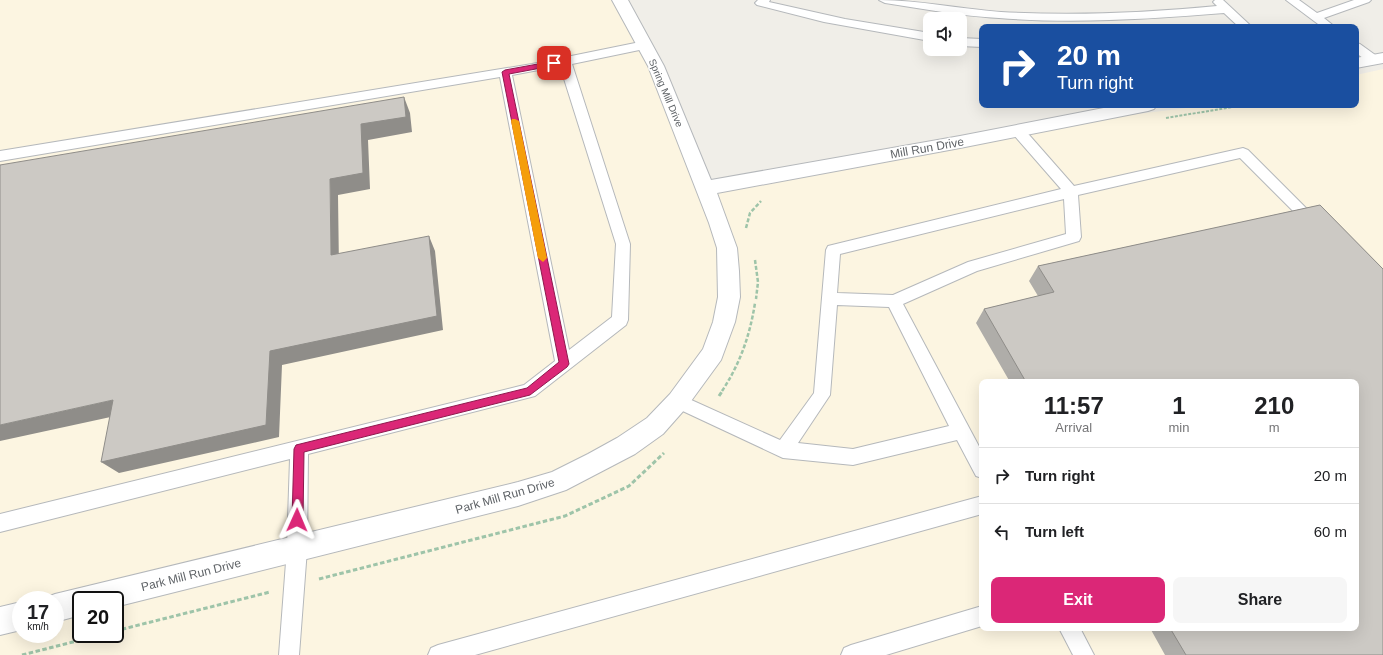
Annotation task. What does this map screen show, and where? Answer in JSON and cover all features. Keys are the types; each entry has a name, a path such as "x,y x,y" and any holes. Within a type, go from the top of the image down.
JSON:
{"street":[{"name":"Spring Mill Drive","path":"620,0 656,66 706,188"},
{"path":"1359,62 1379,59"},
{"name":"Mill Run Drive","path":"706,188 1018,131 1133,108"},
{"name":"Park Mill Run Drive","path":"123,591 518,494 557,482 626,446 655,426 678,401 713,353 724,322 729,297 727,248 706,188"},
{"path":"0,621 12,618"}],"lane":[{"path":"764,0 761,3 788,11 849,24 923,36"},
{"path":"885,0 957,11 1046,17 1091,18 1133,16 1226,8"},
{"path":"1216,0 1243,24"},
{"path":"1292,0 1325,24"},
{"path":"1315,17 1365,0"},
{"path":"967,42 979,43"},
{"path":"0,156 505,72 645,45"},
{"path":"1359,49 1379,59"},
{"path":"0,524 530,391 620,320 623,244 565,61"},
{"path":"505,72 564,364"},
{"path":"830,299 894,301 973,266 1074,237 1071,192 1018,131"},
{"path":"783,450 822,395 833,250 1071,192 1243,153 1327,236"},
{"path":"894,301 979,464"},
{"path":"678,401 783,450 853,457 961,430"},
{"path":"289,655 297,548 299,449"},
{"path":"438,655 979,506"},
{"path":"851,655 979,617"},
{"path":"1071,631 1084,655"}],"path":[{"path":"22,655 72,642"}],"shaded area":[{"path":"0,0 620,0 706,188 1039,126 1186,108 1359,108 1359,74 1383,69 1383,655 0,655"}],"building":[{"path":"404,97 406,117 361,124 363,173 330,179 331,255 429,236 437,316 270,351 266,425 101,462 113,400 0,425 0,165"},
{"path":"1320,205 1383,269 1383,655 1186,655 1172,631 1359,631 1359,379 1024,379 984,309 1054,292 1038,266"}],"slow traffic":[{"path":"515,121 543,258"}],"route":[{"path":"297,520 299,449 530,391 564,364 505,72 554,63"}]}
